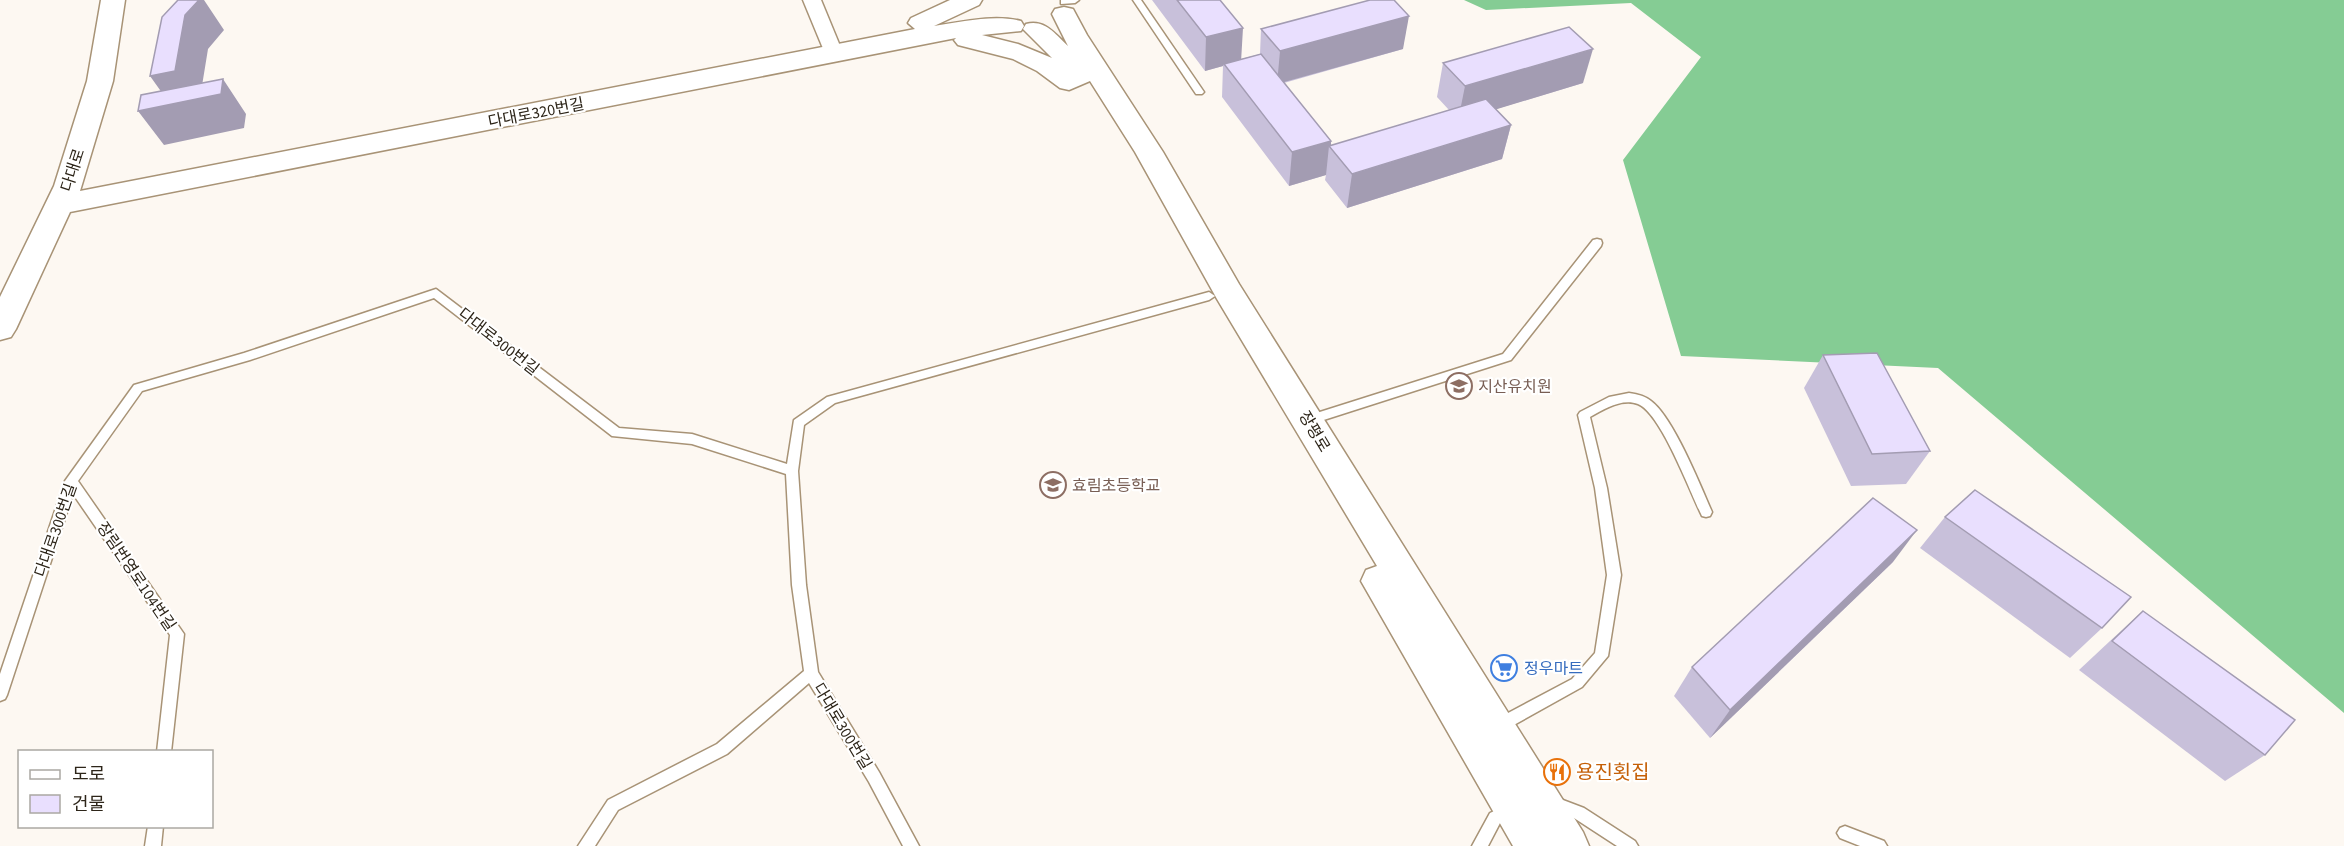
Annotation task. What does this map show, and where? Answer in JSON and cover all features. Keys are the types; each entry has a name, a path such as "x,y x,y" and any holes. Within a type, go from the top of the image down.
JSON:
{"street":[{"name":"다대로","path":"0,329 64,195 100,81 113,0"},
{"path":"812,0 831,46"},
{"path":"910,34 970,0"},
{"path":"1012,16 1055,23 1066,4"},
{"name":"장평로","path":"1066,4 1074,36 1149,152 1219,293"},
{"name":"다대로320번길","path":"64,195 209,163 831,46 910,34 971,28 1012,16"},
{"name":"장평로","path":"1012,16 1070,61 1219,293 1525,803 1568,846"},
{"name":"다대로320번길","path":"64,195 910,34"},
{"path":"910,34 954,38 1025,53 1054,68 1077,90 1095,99"},
{"name":"장평로","path":"1525,803 1536,846"}],"lane":[{"path":"1137,0 1199,92"},
{"path":"1299,424 1507,357 1597,243"},
{"name":"다대로300번길","path":"0,695 71,481 138,388 246,357 436,293 616,433 692,439 792,471 799,585 811,673 874,777 911,846"},
{"path":"792,471 798,423 831,400 1219,293"},
{"path":"1483,732 1577,683 1601,656 1614,575 1601,488 1584,415 1602,404 1620,398 1645,402 1659,416 1706,512"},
{"name":"장림번영로104번길","path":"71,481 177,634 164,750"},
{"path":"585,846 613,805 722,749 811,673"},
{"path":"1480,846 1495,818 1525,803 1579,813 1630,846"},
{"path":"153,846 156,828"},
{"path":"1845,834 1878,846"}],"green space":[{"path":"1464,0 2344,0 2344,713 1938,368 1681,356 1623,160 1701,57 1631,3 1486,10"}],"building":[{"path":"178,0 199,0 185,15 175,71 150,76 162,17"},
{"path":"1177,0 1220,0 1243,28 1206,37"},
{"path":"1370,0 1394,0 1409,16 1280,51 1261,29"},
{"path":"1569,27 1593,49 1465,86 1443,63"},
{"path":"1261,54 1331,141 1292,152 1224,64"},
{"path":"223,79 221,94 138,111 141,95"},
{"path":"1486,99 1511,125 1352,174 1329,146"},
{"path":"1877,353 1930,451 1872,454 1823,355"},
{"path":"1975,490 2131,597 2102,628 1945,517"},
{"path":"1873,498 1917,530 1730,710 1692,667"},
{"path":"2143,611 2295,720 2265,755 2112,641"}],"place":[{"name":"지산유치원","path":"1459,386"},
{"name":"효림초등학교","path":"1053,485"},
{"name":"정우마트","path":"1504,668"},
{"name":"용진횟집","path":"1557,772"}]}
